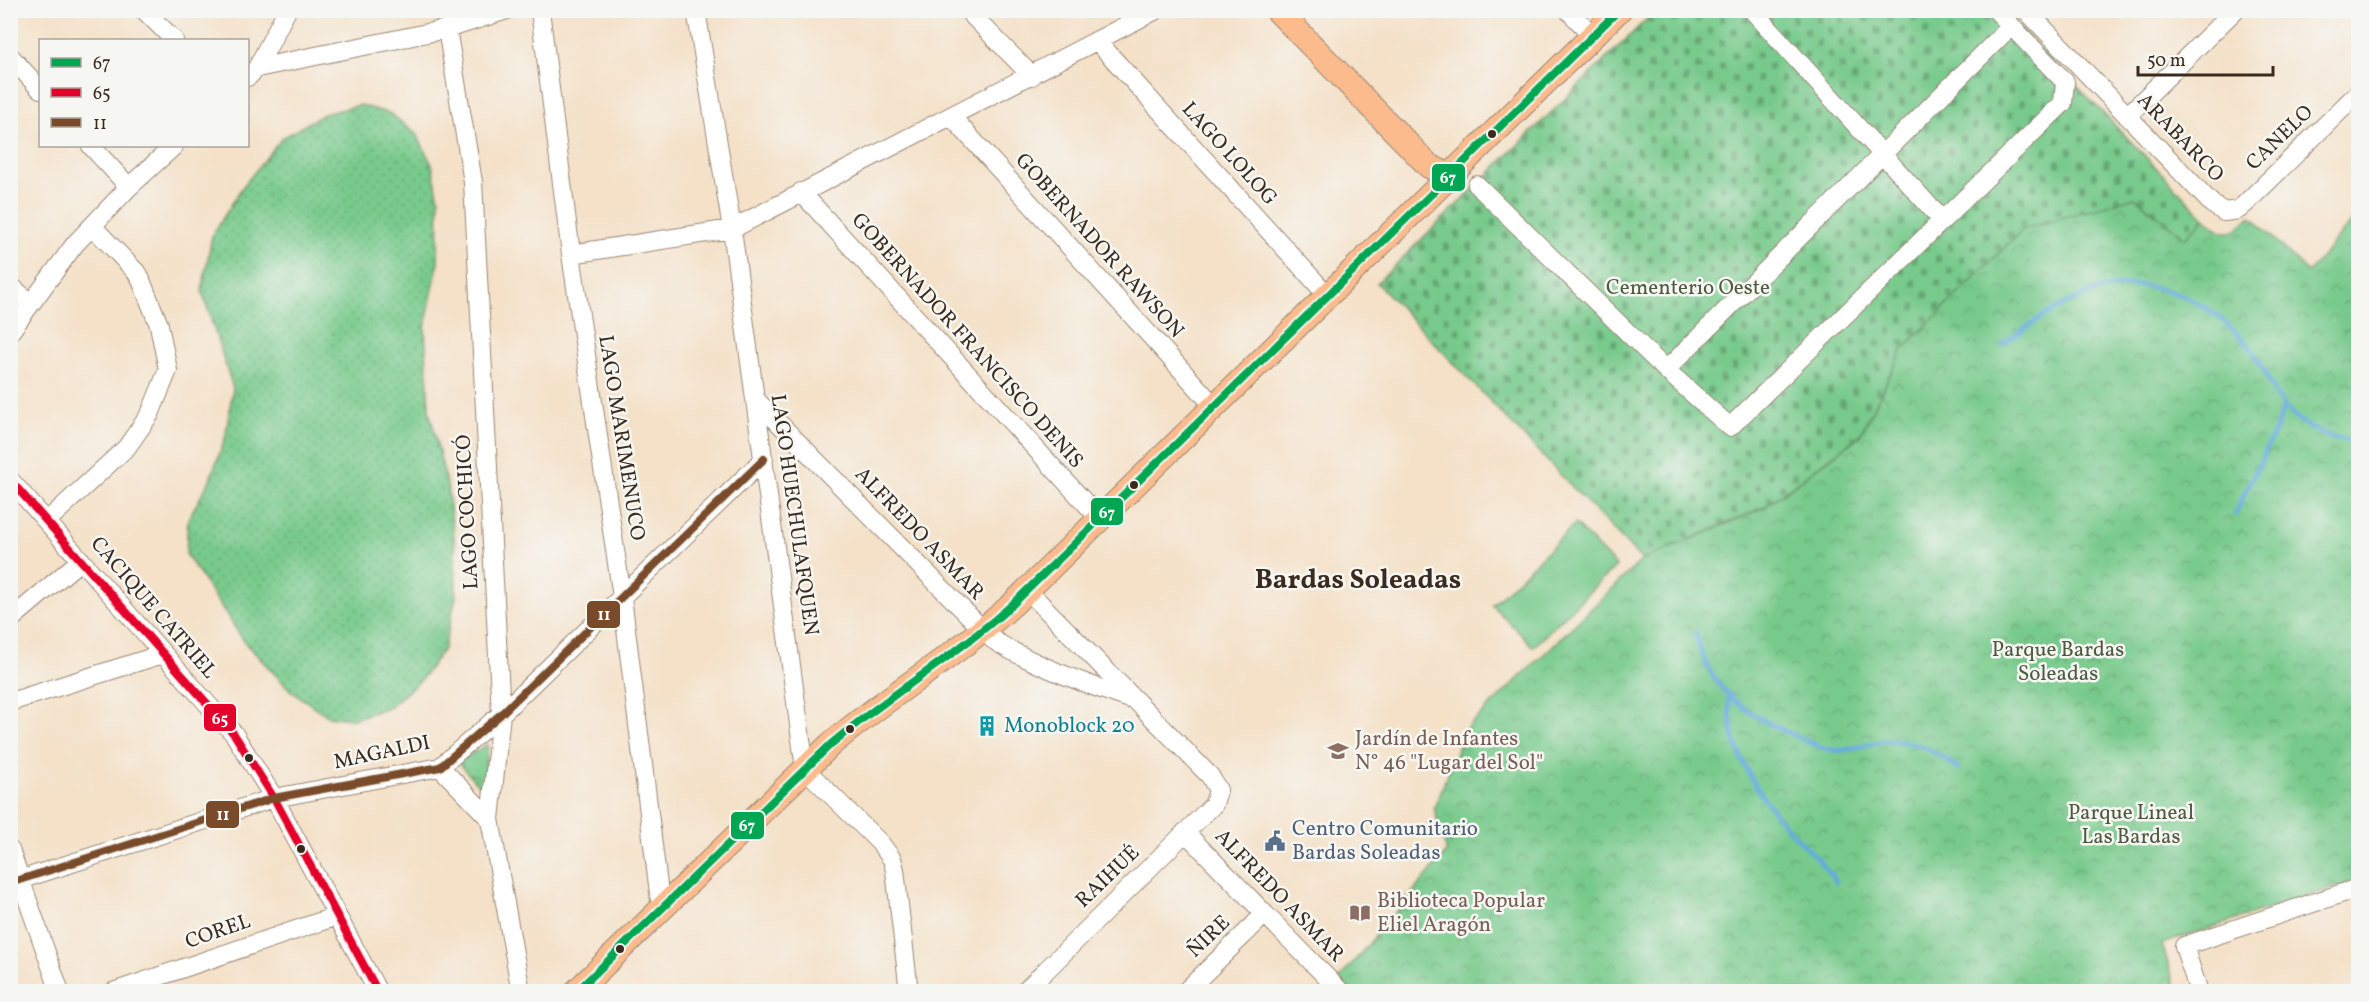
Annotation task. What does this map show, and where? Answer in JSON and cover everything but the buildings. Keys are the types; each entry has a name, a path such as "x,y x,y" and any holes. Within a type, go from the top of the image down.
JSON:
{"main road":[{"path":"1277,10 1429,166 1450,176"},
{"path":"1299,10 1441,155 1450,176"},
{"path":"576,992 805,769 866,715 982,631 1028,590 1619,10"}],"street":[{"path":"144,10 173,39"},
{"path":"252,73 287,10"},
{"path":"252,73 447,28 507,10"},
{"name":"LAGO MARIMENUCO","path":"540,10 571,254 622,597 662,909"},
{"name":"LAGO HUECHULAFQUEN","path":"696,10 732,229 765,459 805,769"},
{"path":"967,10 1032,76"},
{"path":"571,254 732,229 1098,42 1156,10"},
{"path":"1568,10 1593,36"},
{"path":"1752,10 1942,220"},
{"path":"1477,185 1666,370 1730,427 2063,103 2065,82 1996,10"},
{"path":"2127,116 2235,10"},
{"name":"ARABARCO","path":"2030,12 2212,204 2224,212 2231,212"},
{"path":"1666,370 2011,26"},
{"name":"LAGO COCHICÓ","path":"447,28 473,182 501,714 490,819 521,992"},
{"name":"LAGO LOLOG","path":"1098,42 1328,296"},
{"path":"10,56 39,88"},
{"name":"CANELO","path":"2231,212 2245,204 2358,93"},
{"name":"GOBERNADOR RAWSON","path":"951,116 1215,407"},
{"path":"93,147 129,187"},
{"path":"10,332 75,244 129,187 173,147"},
{"name":"GOBERNADOR FRANCISCO DENIS","path":"801,192 1100,519"},
{"path":"47,521 127,447 150,414 168,370 159,325 139,275 93,227"},
{"path":"10,285 30,303"},
{"name":"ALFREDO ASMAR","path":"756,400 982,631 1009,649 1089,685 1135,700"},
{"name":"MAGALDI","path":"16,881 274,798 440,767 501,714 765,459"},
{"name":"CACIQUE CATRIEL","path":"10,480 234,734 274,798 378,992"},
{"path":"10,620 81,560"},
{"name":"ALFREDO ASMAR","path":"1028,590 1210,776 1218,790"},
{"path":"10,702 163,654"},
{"path":"440,767 490,819"},
{"path":"805,769 880,843 892,860 909,992"},
{"name":"RAIHUÉ","path":"1024,992 1214,804 1218,790"},
{"name":"ALFREDO ASMAR","path":"1185,832 1341,992"},
{"path":"10,850 16,881 60,992"},
{"path":"2199,992 2184,946 2358,888"},
{"name":"ÑIRE","path":"1185,992 1265,914"},
{"name":"COREL","path":"113,992 337,916"}],"green space":[{"name":"Cementerio Oeste","path":"1655,11 2004,11 2205,218 2185,239 1903,349 1860,435 1763,508 1642,560 1377,283"},
{"path":"360,105 391,114 417,135 432,165 439,199 438,265 425,327 429,410 447,485 455,546 456,597 444,648 420,681 389,707 353,719 328,716 291,691 246,644 186,554 188,519 209,482 225,439 233,388 202,291 212,236 241,189 282,138 324,114"},
{"name":"Parque Bardas Soleadas","path":"2135,197 2185,238 2205,218 2218,229 2228,232 2233,231 2251,216 2308,273 2358,214 2358,880 2162,944 2177,991 1352,992 1339,979 1447,852 1434,808 1465,730 1642,560 1763,508 1860,436 1903,349 2023,229"},
{"path":"1575,524 1616,566 1533,647 1492,605"},
{"path":"488,744 484,792 458,762"}],"waterway":[{"path":"2003,344 2023,329 2067,303 2090,293 2113,287 2135,285 2157,288 2199,305 2236,332 2255,354 2275,393 2291,414 2301,422 2333,437 2358,442"},
{"path":"2235,514 2277,427 2284,405"},
{"path":"1695,633 1704,660 1722,687 1743,707 1780,729 1812,744 1832,750 1886,741 1908,742 1928,749 1958,768"},
{"path":"1728,693 1732,730 1748,773 1776,815 1836,882"}],"transit line":[{"name":"67","path":"576,992 830,745 875,709 969,641 1013,604 1619,10"},
{"name":"11","path":"10,883 274,798 440,767 501,714 764,459"},
{"name":"65","path":"10,480 234,734 274,798 378,992"}],"place":[{"name":"Monoblock 20","path":"987,726"},
{"name":"Jardín de Infantes N° 46 \"Lugar del Sol\"","path":"1338,751"},
{"name":"Centro Comunitario Bardas Soleadas","path":"1275,841"},
{"name":"Biblioteca Popular Eliel Aragón","path":"1360,913"}],"district":[{"name":"Bardas Soleadas","path":"1358,581"}],"park label":[{"name":"Parque Lineal Las Bardas","path":"2131,825"}]}
